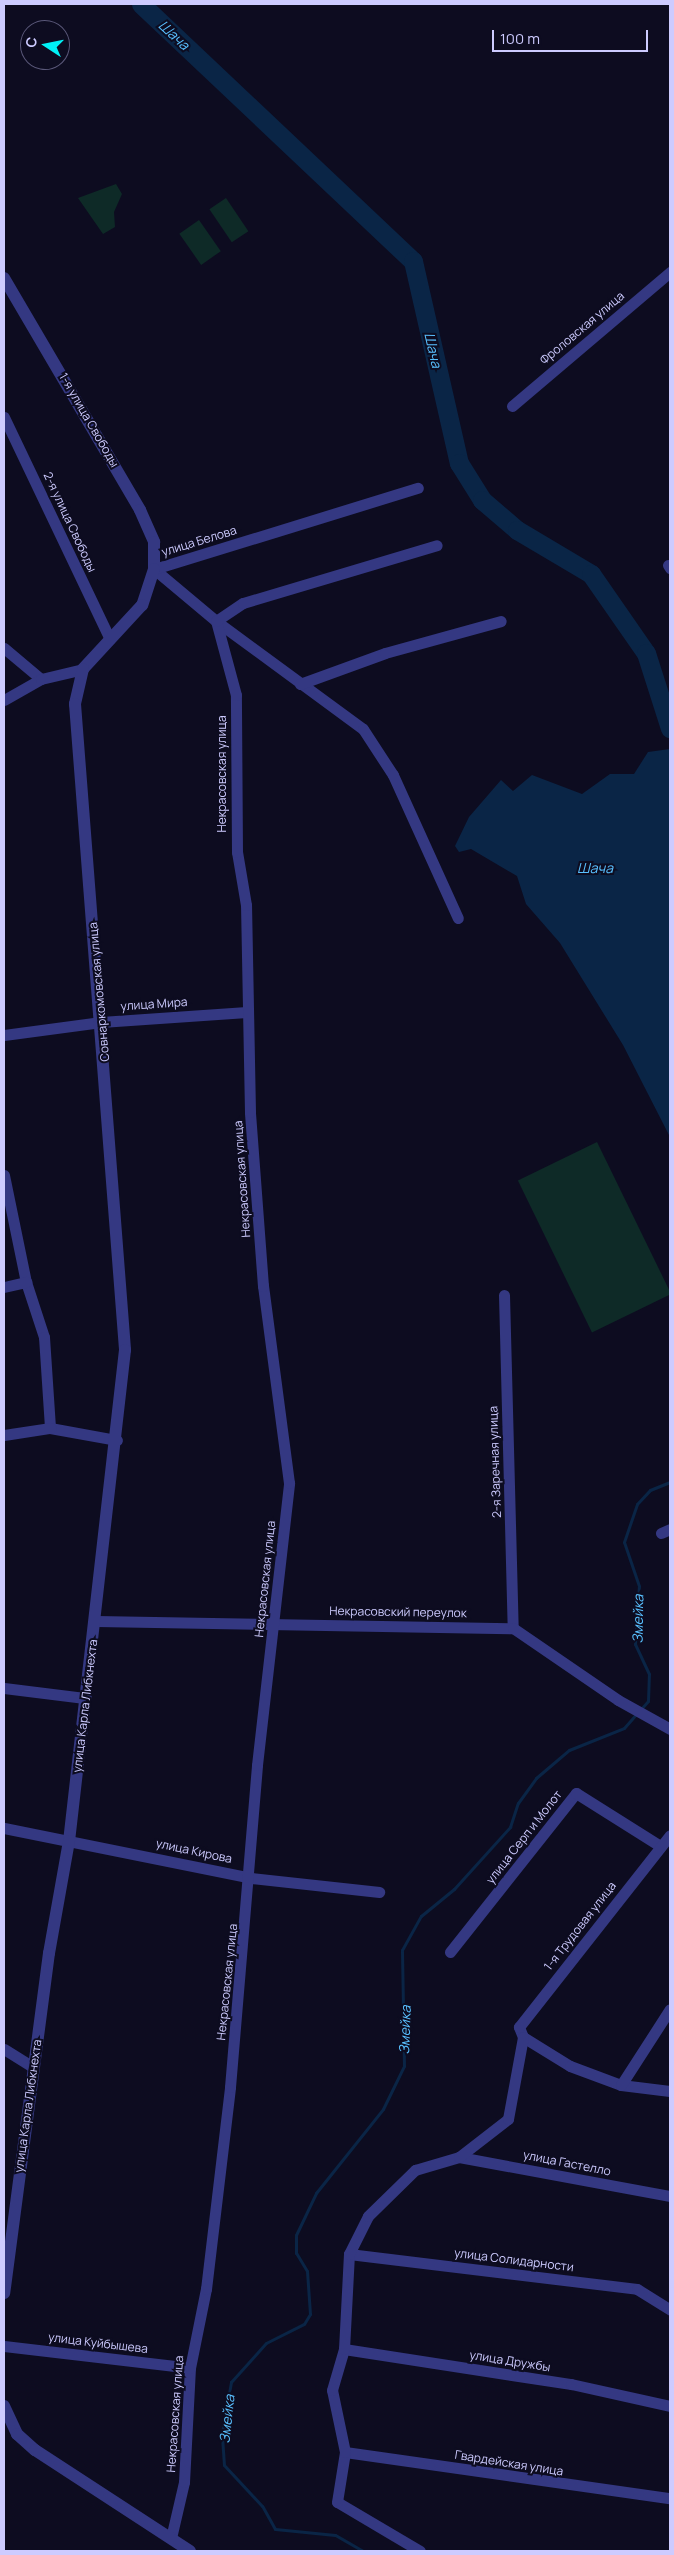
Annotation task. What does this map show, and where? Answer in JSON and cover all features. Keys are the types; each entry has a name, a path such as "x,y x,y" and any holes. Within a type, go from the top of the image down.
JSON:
{"street":[{"name":"Фроловская улица","path":"512,406 670,272"},
{"name":"1-я улица Свободы","path":"4,278 140,510 154,542 154,569"},
{"name":"2-я улица Свободы","path":"4,417 110,639"},
{"name":"улица Белова","path":"154,569 418,488"},
{"path":"216,621 243,604 437,545"},
{"name":"улица Белова","path":"154,569 216,621 363,729 393,775 458,918"},
{"name":"Совнаркомовская улица","path":"117,1440 125,1350 75,704 83,669 142,605 154,569"},
{"name":"Некрасовская улица","path":"171,2538 184,2482 190,2368 208,2270 251,1878 257,1765 289,1483 263,1286 247,1012 246,905 236,852 236,695 216,621"},
{"path":"300,684 385,653 502,621"},
{"path":"4,648 41,679"},
{"path":"4,700 41,679 83,669"},
{"name":"улица Мира","path":"4,1035 101,1022 247,1012"},
{"path":"4,1175 26,1282 44,1337 50,1428"},
{"path":"4,1287 26,1282"},
{"name":"2-я Заречная улица","path":"504,1295 513,1628"},
{"path":"4,1435 50,1428 117,1440"},
{"name":"улица Карла Либкнехта","path":"4,2293 33,2067 69,1840 84,1698 96,1621 117,1440"},
{"name":"Некрасовский переулок","path":"96,1621 513,1628"},
{"path":"513,1628 618,1700 666,1726"},
{"path":"4,1688 84,1698"},
{"name":"улица Серп и Молот","path":"450,1952 576,1793 660,1846"},
{"name":"улица Кирова","path":"4,1828 251,1878 379,1892"},
{"name":"1-я Трудовая улица","path":"523,2037 519,2027 670,1835"},
{"path":"621,2084 670,2008"},
{"path":"420,2551 337,2502 345,2452 332,2390 344,2349 349,2254 368,2216 415,2170 458,2157 508,2120 523,2037 570,2066 621,2084 670,2091"},
{"path":"4,2048 33,2067"},
{"name":"улица Гастелло","path":"458,2157 670,2196"},
{"name":"улица Солидарности","path":"349,2254 637,2289 670,2310"},
{"name":"улица Куйбышева","path":"4,2346 190,2368"},
{"name":"улица Дружбы","path":"344,2349 571,2384 670,2406"},
{"path":"5,2413 17,2434 35,2450 190,2551"},
{"name":"Гвардейская улица","path":"345,2452 670,2498"}],"green space":[{"path":"116,184 122,194 114,212 115,227 103,234 78,198"},
{"path":"226,198 248,231 232,242 209,209"},
{"path":"199,220 221,251 201,265 179,234"},
{"path":"597,1142 670,1294 592,1332 518,1181"}],"water":[{"name":"Шача","path":"670,749 670,1137 623,1045 560,943 526,904 517,876 471,849 459,852 455,846 469,817 501,780 513,791 532,775 582,794 610,774 634,774 648,752"}],"waterway":[{"name":"Шача","path":"141,4 413,261 459,463 482,500 517,530 591,574 646,653 670,728"},
{"name":"Змейка","path":"640,1710 648,1701 649,1674 635,1644 639,1586 624,1542 637,1504 650,1490 670,1482"},
{"name":"Змейка","path":"363,2551 335,2535 275,2529 262,2506 224,2465 222,2433 231,2382 266,2343 304,2324 310,2314 307,2271 296,2253 296,2235 316,2193 383,2109 404,2066 402,1950 421,1916 454,1889 510,1827 518,1803 536,1778 569,1750 624,1728 636,1714"}]}
